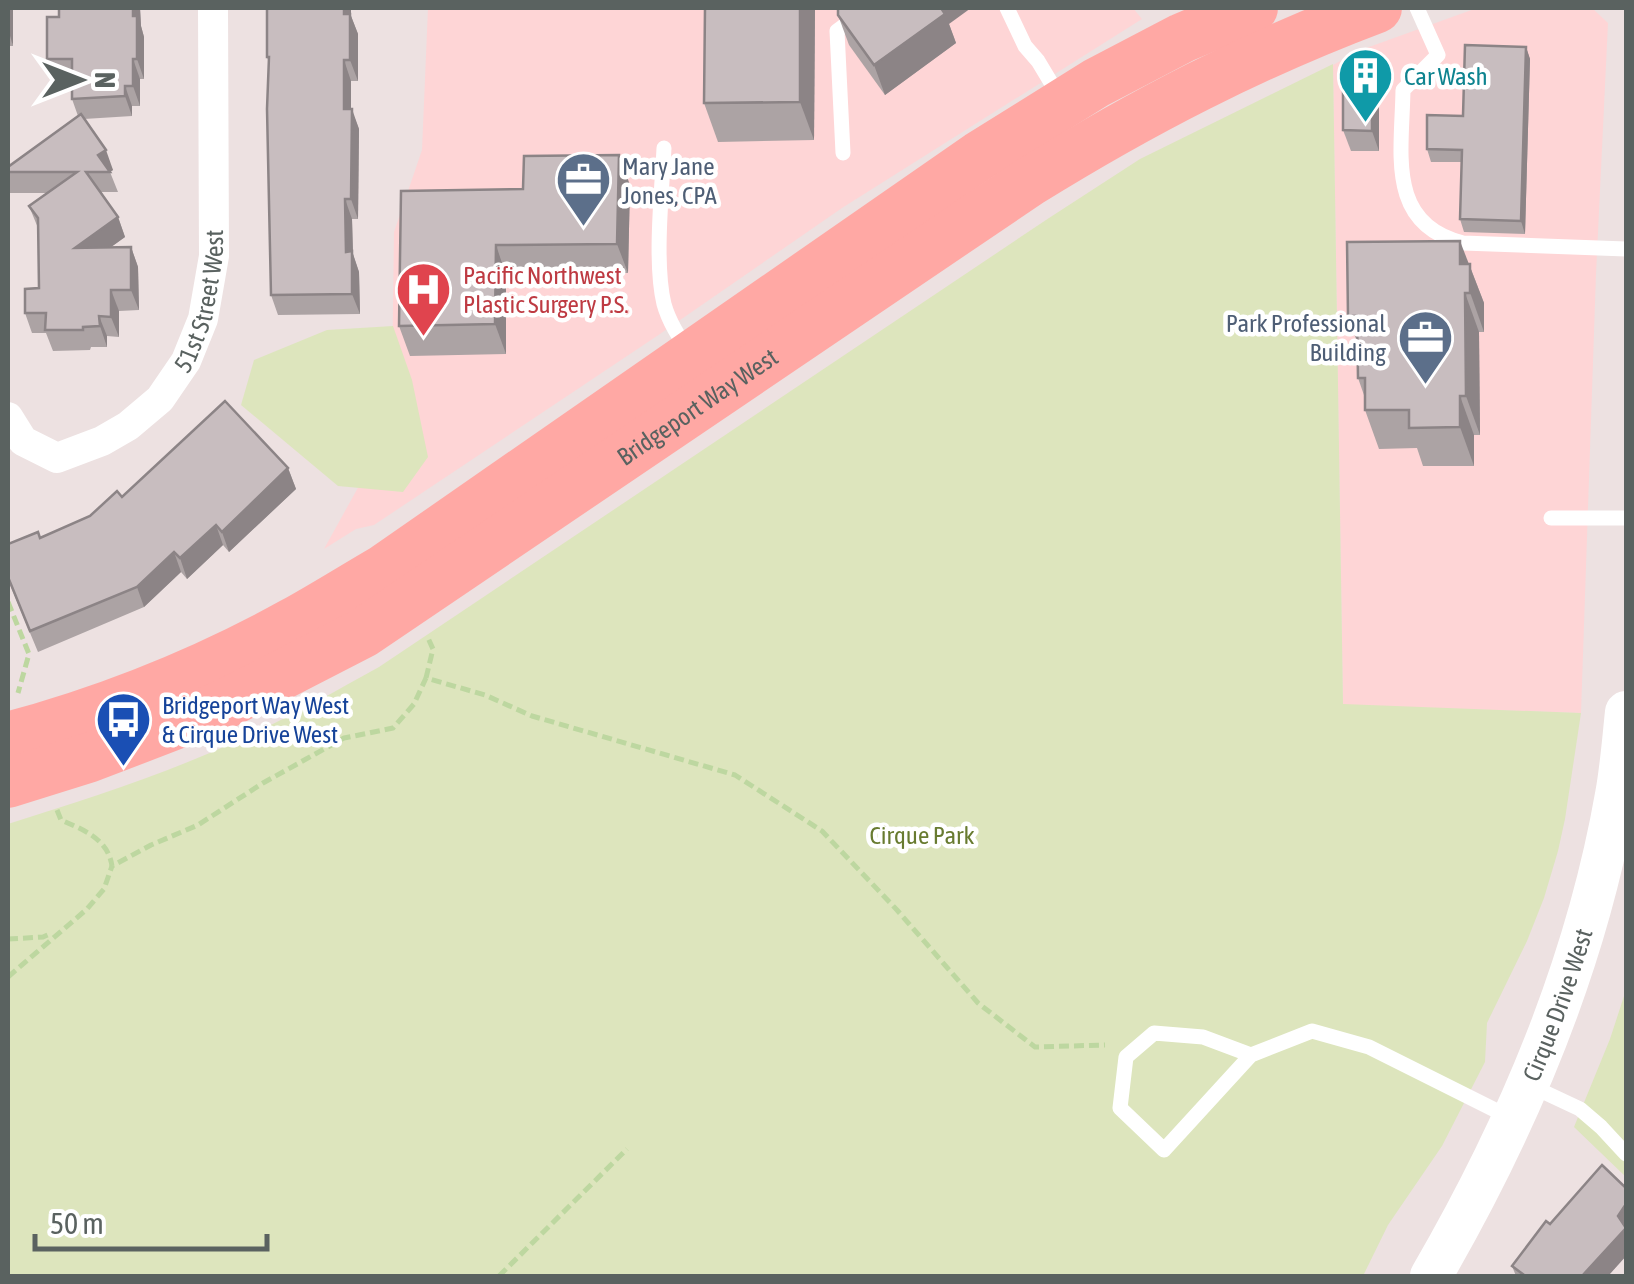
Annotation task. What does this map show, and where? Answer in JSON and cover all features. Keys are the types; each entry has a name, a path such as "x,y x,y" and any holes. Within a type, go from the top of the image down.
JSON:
{"main road":[{"name":"Bridgeport Way West","path":"15,721 124,699 199,670 290,624 384,569 979,156 1096,84 1182,38 1253,8"},
{"name":"Bridgeport Way West","path":"8,782 88,758 225,704 363,632 1072,156 1228,70 1377,8"},
{"name":"Cirque Drive West","path":"1431,1276 1462,1222 1520,1102 1554,1020 1591,905 1616,795 1626,712"}],"street":[{"name":"51st Street West","path":"8,417 23,441 57,458 128,426 160,399 186,361 203,319 214,256 213,8"}],"lane":[{"path":"842,152 837,32 868,8"},
{"path":"1007,8 1025,46 1064,104"},
{"path":"1417,8 1438,55 1402,90 1403,188 1416,216 1439,236 1464,243 1626,249"},
{"path":"664,148 662,294 668,315 691,356"},
{"path":"1550,518 1626,518"},
{"path":"1250,1054 1203,1037 1154,1033 1126,1057 1120,1108 1164,1150 1250,1054 1312,1031 1369,1047 1520,1102 1580,1109 1626,1154"}],"path":[{"path":"8,602 30,654 17,690 15,721"},
{"path":"112,866 198,825 344,738 393,728 414,704 426,678 434,649 425,632"},
{"path":"426,678 486,695 532,716 735,776 822,831 978,1003 1035,1047 1105,1045"},
{"path":"8,977 104,889 112,866 102,841 61,820 55,803"},
{"path":"8,939 43,937 60,930"},
{"path":"499,1276 627,1150"}],"shaded area":[{"path":"428,8 1133,8 1142,19 842,208 374,525 356,529 324,549 360,484 392,381 394,232 422,150"},
{"path":"1477,8 1592,8 1608,23 1581,713 1343,705 1333,65 1358,51"}],"green space":[{"name":"Cirque Park","path":"1333,64 1343,704 1581,713 1558,851 1527,941 1487,1023 1485,1062 1442,1146 1388,1225 1363,1276 8,1276 8,824 213,752 379,667 1140,159"},
{"path":"393,326 412,380 428,457 403,492 338,486 241,405 254,360 327,330"},
{"path":"1626,990 1626,1177 1574,1127"}],"building":[{"path":"59,8 133,8 133,16 137,16 137,59 133,59 133,86 125,86 125,96 72,99 72,59 47,59 47,17 59,17"},
{"path":"267,8 344,8 344,14 350,14 350,60 344,60 344,109 352,109 351,199 345,199 346,252 352,251 352,294 271,295"},
{"path":"705,8 800,8 800,102 704,103"},
{"path":"838,8 941,8 945,14 874,65 838,15"},
{"path":"1465,45 1526,47 1521,221 1460,219 1462,150 1427,149 1427,115 1463,116"},
{"path":"1343,80 1372,80 1372,131 1343,130"},
{"path":"81,114 106,150 98,155 110,172 86,172 118,217 75,248 131,247 131,290 111,290 111,317 99,316 100,326 45,330 46,313 25,313 25,289 39,288 38,218 29,206 77,172 8,172 8,167"},
{"path":"619,155 617,244 496,245 495,324 399,326 401,191 523,189 524,156"},
{"name":"Park Professional Building","path":"1460,241 1460,264 1470,264 1470,293 1465,293 1466,396 1460,396 1460,427 1409,428 1409,410 1365,410 1365,378 1358,378 1357,316 1348,316 1347,242"},
{"path":"225,401 288,468 222,532 216,525 180,558 174,552 137,587 30,631 8,577 8,544 38,532 40,538 90,516 117,491 122,497"},
{"path":"1602,1165 1626,1188 1626,1204 1618,1216 1626,1228 1582,1276 1523,1276 1512,1266 1546,1221 1550,1224"}],"place":[{"name":"Car Wash","path":"1365,125"},
{"name":"Mary Jane Jones, CPA","path":"583,229"},
{"name":"Pacific Northwest Plastic Surgery P.S.","path":"424,338"},
{"name":"Park Professional Building","path":"1425,386"},
{"name":"Bridgeport Way West & Cirque Drive West","path":"123,768"}]}
